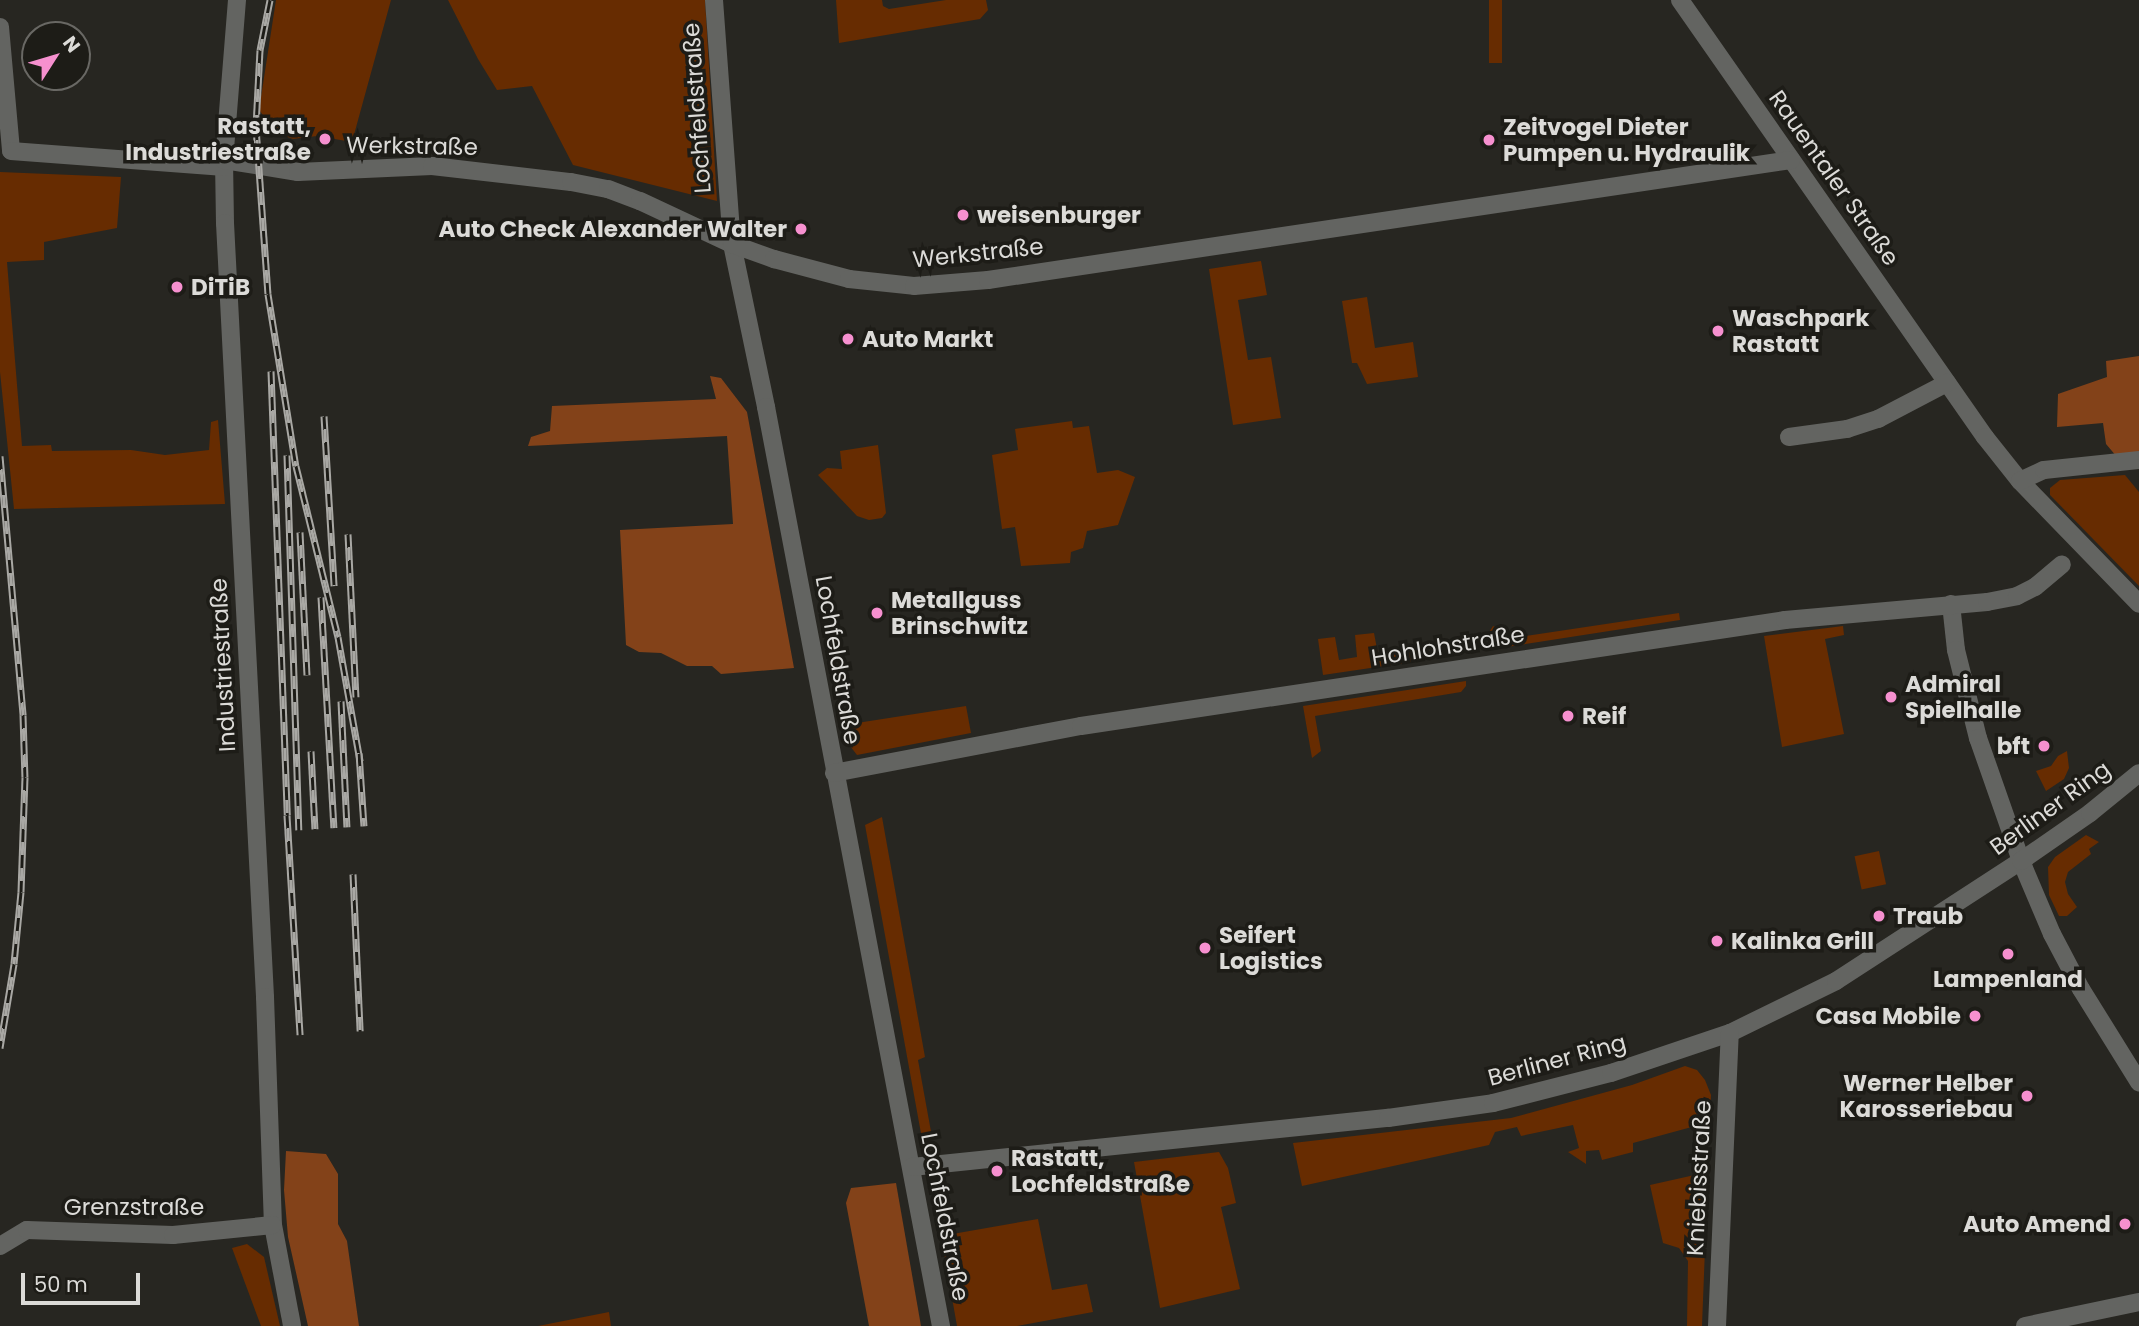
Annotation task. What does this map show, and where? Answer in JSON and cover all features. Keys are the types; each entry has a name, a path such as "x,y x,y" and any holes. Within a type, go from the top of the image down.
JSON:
{"street":[{"name":"Industriestraße","path":"237,0 224,164 265,997 273,1225 292,1326"},
{"name":"Lochfeldstraße","path":"714,0 732,244 766,407 941,1326"},
{"name":"Rauentaler Straße","path":"1680,0 1947,383 2020,481 2139,604"},
{"name":"Werkstraße","path":"0,27 11,151 224,164 298,172 432,166 571,182 607,189 640,201 732,244 849,279 888,284 940,285 988,280 1791,160"},
{"path":"1789,436 1847,429 1878,419 1914,403 1947,383"},
{"path":"2020,481 2044,470 2139,460"},
{"name":"Hohlohstraße","path":"834,773 1081,726 1785,620 2017,596 2035,587 2062,564"},
{"path":"1951,604 1956,650 1971,713 1998,800 2021,861 2052,934 2081,989 2139,1082"},
{"name":"Berliner Ring","path":"912,1167 1388,1118 1493,1103 1611,1073 1730,1033 1836,981 2021,861 2090,813 2138,773"},
{"name":"Kniebisstraße","path":"1717,1326 1730,1033"},
{"name":"Grenzstraße","path":"0,1246 27,1230 173,1235 273,1225"},
{"path":"2025,1326 2139,1302"}],"shaded area":[{"path":"276,0 391,0 352,142 317,136 293,139 277,133 259,110"},
{"path":"448,0 705,0 717,201 573,165 532,86 497,90"},
{"path":"836,0 882,0 883,6 889,9 946,0 986,0 988,10 980,19 839,43"},
{"path":"1489,0 1502,0 1502,63 1489,63"},
{"path":"0,172 121,177 117,228 44,242 44,260 7,262 22,446 51,445 52,451 131,450 165,455 209,450 211,422 218,420 225,504 14,509 0,372"},
{"path":"1261,261 1267,295 1238,300 1248,360 1271,357 1281,418 1233,425 1209,269"},
{"path":"1367,297 1375,348 1413,342 1418,377 1367,384 1357,363 1352,363 1342,301"},
{"path":"2139,356 2139,455 2117,457 2106,444 2103,423 2057,427 2058,394 2107,377 2106,361"},
{"path":"710,376 721,378 747,412 794,668 721,674 712,666 687,666 661,653 639,652 626,645 620,530 733,524 727,436 528,446 531,437 550,431 552,406 716,399"},
{"path":"1072,421 1073,428 1089,426 1097,473 1118,470 1135,477 1118,525 1087,531 1083,548 1071,552 1070,563 1021,566 1015,527 1002,529 992,455 1018,450 1015,429"},
{"path":"878,445 886,513 882,518 869,520 857,516 818,475 827,468 842,469 840,451"},
{"path":"2125,475 2139,492 2139,586 2050,495 2050,488 2060,480"},
{"path":"1679,613 1680,620 1500,648 1493,644 1488,634 1493,626 1497,628 1499,640"},
{"path":"1843,626 1844,635 1825,639 1844,734 1782,747 1764,636"},
{"path":"1374,633 1378,654 1416,649 1418,661 1323,675 1318,639 1335,637 1339,660 1357,657 1355,635"},
{"path":"1466,681 1461,692 1315,716 1321,751 1312,758 1303,706"},
{"path":"966,706 971,733 857,755 847,742 844,725"},
{"path":"2067,751 2069,768 2064,779 2046,791 2036,771 2051,766 2058,756"},
{"path":"882,817 925,1057 918,1060 932,1137 922,1139 865,825"},
{"path":"2086,835 2099,842 2089,849 2091,854 2068,872 2065,882 2068,894 2077,907 2067,916 2059,916 2049,895 2048,867 2055,857"},
{"path":"1879,851 1886,884 1862,889 1855,856"},
{"path":"1685,1066 1697,1070 1705,1080 1711,1095 1710,1122 1633,1143 1633,1152 1602,1160 1599,1150 1586,1151 1586,1164 1568,1152 1579,1148 1573,1125 1521,1136 1517,1127 1495,1132 1489,1145 1302,1186 1293,1143 1511,1118 1632,1085"},
{"path":"286,1151 326,1154 338,1174 338,1224 347,1241 359,1326 308,1326 288,1237 284,1190"},
{"path":"1219,1152 1228,1168 1236,1203 1221,1207 1240,1289 1160,1308 1134,1162"},
{"path":"1708,1172 1702,1326 1687,1326 1688,1261 1679,1248 1663,1243 1650,1185"},
{"path":"896,1183 921,1326 869,1326 846,1203 851,1188"},
{"path":"1038,1219 1052,1290 1087,1284 1093,1312 1017,1326 957,1326 941,1236"},
{"path":"247,1244 264,1257 280,1326 261,1326 232,1248"},
{"path":"609,1312 611,1326 538,1326"}],"railway":[{"path":"270,0 260,50 256,127 268,294 296,466 338,637 360,761"},
{"path":"271,371 287,815 300,1035"},
{"path":"324,416 334,586"},
{"path":"287,455 299,830"},
{"path":"0,456 23,715 25,777 21,892 14,964 0,1048"},
{"path":"300,532 307,675"},
{"path":"348,534 356,697"},
{"path":"321,597 334,828"},
{"path":"341,701 347,827"},
{"path":"311,751 315,829"},
{"path":"359,753 364,826"},
{"path":"353,874 360,1031"}],"place":[{"name":"Rastatt, Industriestraße","path":"325,139"},
{"name":"Zeitvogel Dieter Pumpen u. Hydraulik","path":"1489,140"},
{"name":"weisenburger","path":"963,215"},
{"name":"Auto Check Alexander Walter","path":"801,229"},
{"name":"DiTiB","path":"177,287"},
{"name":"Waschpark Rastatt","path":"1718,331"},
{"name":"Auto Markt","path":"848,339"},
{"name":"Metallguss Brinschwitz","path":"877,613"},
{"name":"Admiral Spielhalle","path":"1891,697"},
{"name":"Reif","path":"1568,716"},
{"name":"bft","path":"2044,746"},
{"name":"Traub","path":"1879,916"},
{"name":"Kalinka Grill","path":"1717,941"},
{"name":"Seifert Logistics","path":"1205,948"},
{"name":"Lampenland","path":"2008,954"},
{"name":"Casa Mobile","path":"1975,1016"},
{"name":"Werner Helber Karosseriebau","path":"2027,1096"},
{"name":"Rastatt, Lochfeldstraße","path":"997,1171"},
{"name":"Auto Amend","path":"2125,1224"}]}
